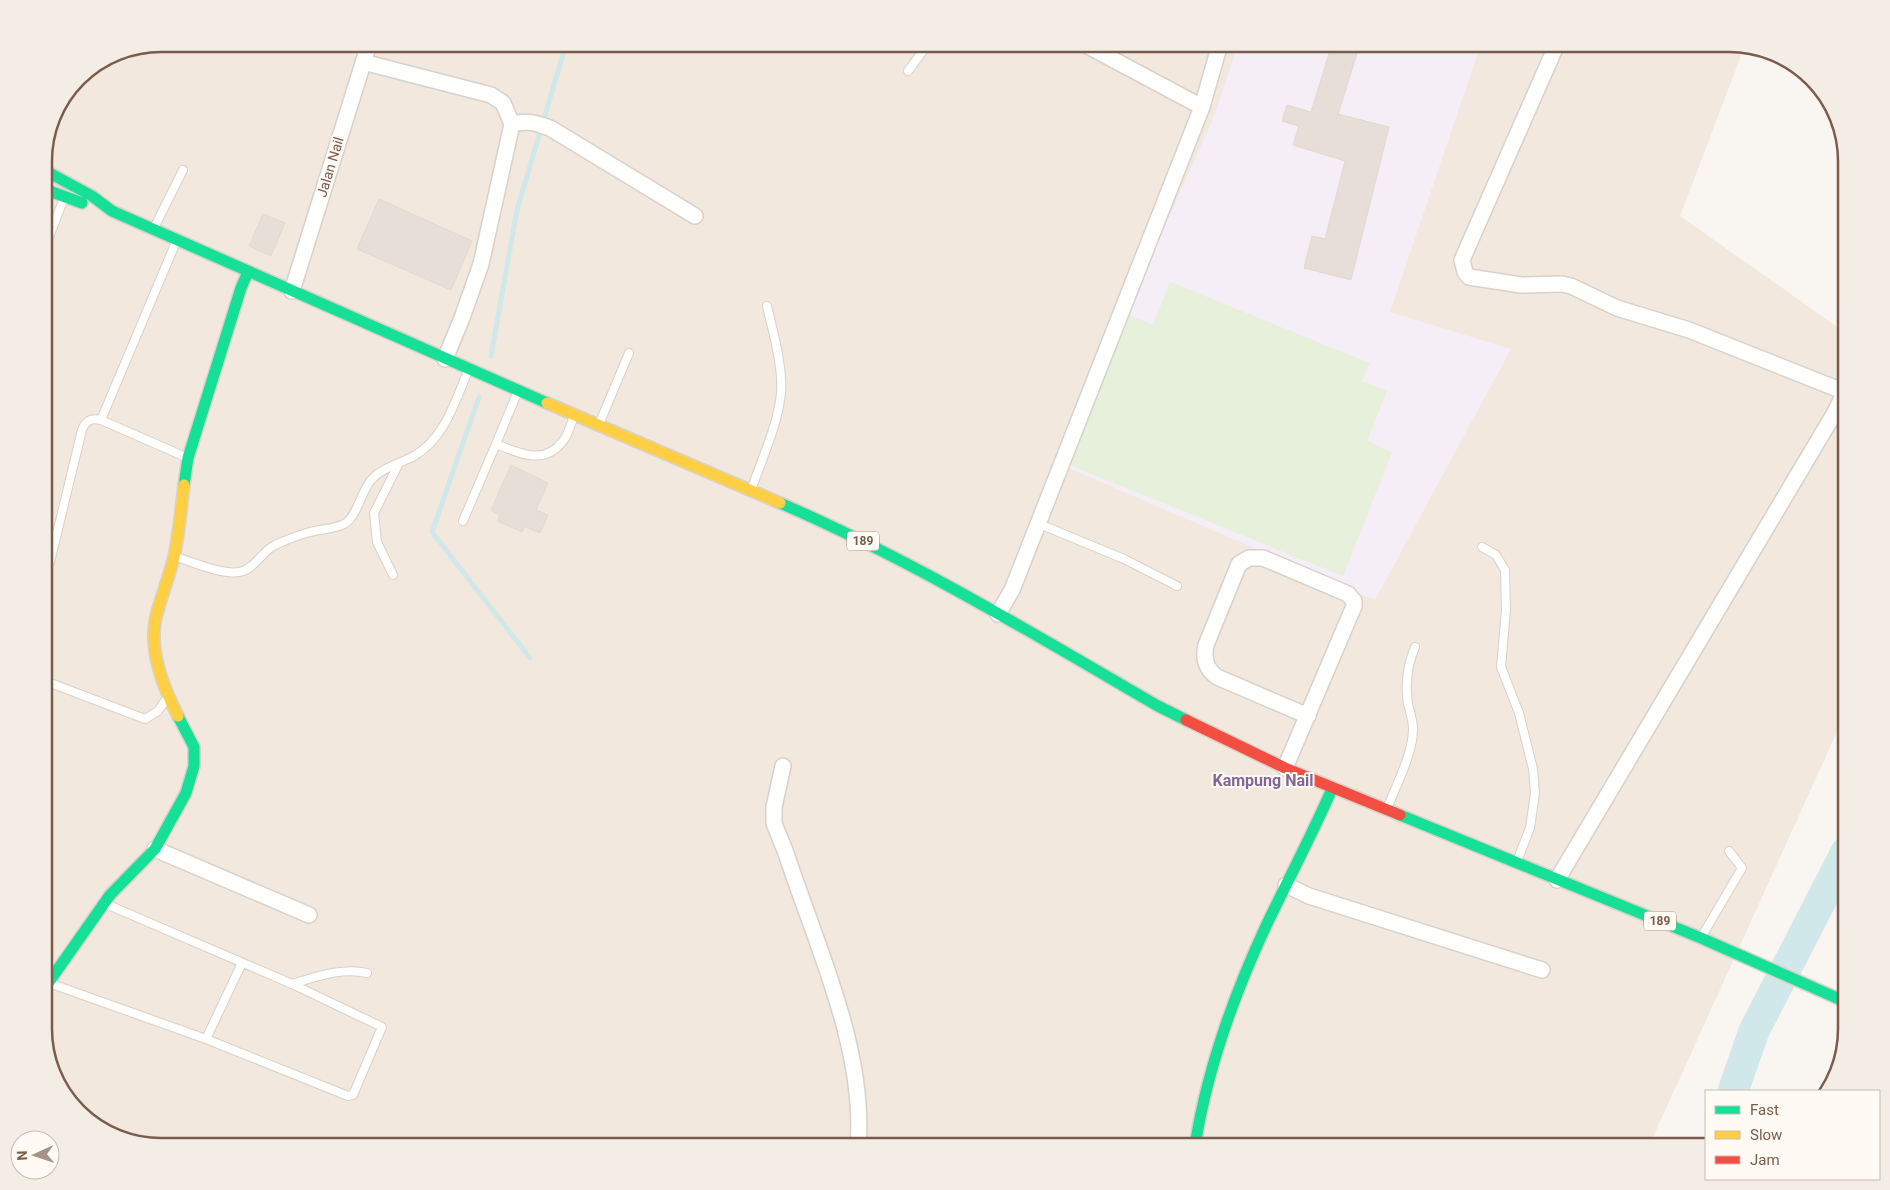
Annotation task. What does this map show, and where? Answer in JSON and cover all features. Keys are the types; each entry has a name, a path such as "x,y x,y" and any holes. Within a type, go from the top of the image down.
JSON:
{"main road":[{"name":"189","path":"53,175 92,196 112,211"},
{"name":"189","path":"53,193 64,198 112,211 469,369 815,518 880,549 1158,706 1285,768 1332,789 1701,938 1838,998"},
{"path":"53,976 110,895 155,849 186,793 194,766 194,747 168,696 158,671 154,634 156,618 174,557 188,458 241,288 248,272"},
{"path":"1196,1138 1204,1098 1216,1054 1247,968 1332,789"}],"street":[{"name":"Jalan Nail","path":"292,291 366,52"},
{"path":"1099,52 1202,107"},
{"path":"998,614 1012,590 1202,107 1218,52"},
{"path":"1553,52 1462,260 1465,272 1469,276 1513,284 1572,286 1617,308 1689,330 1838,388"},
{"path":"363,62 491,95 503,103 512,124 481,264 462,318 445,358"},
{"path":"512,124 523,121 550,128 695,216"},
{"path":"1557,880 1838,406"},
{"path":"1285,768 1308,716 1354,601 1348,594 1263,558 1250,558 1239,564 1204,651 1206,663 1216,677 1308,716"},
{"path":"783,766 774,807 774,823 821,952 844,1025 858,1106 858,1138"},
{"path":"155,849 309,915"},
{"path":"1286,885 1309,896 1542,970"}],"lane":[{"path":"908,71 922,52"},
{"path":"154,230 184,170"},
{"path":"53,227 64,198"},
{"path":"101,420 177,240"},
{"path":"751,490 777,415 781,392 777,347 767,306"},
{"path":"599,425 629,353"},
{"path":"174,557 224,571 241,572 254,564 272,546 308,532 345,524 356,511 362,493 373,477 389,466 415,455 430,443 445,423 456,402 469,369"},
{"path":"463,521 518,390"},
{"path":"496,444 518,453 534,456 550,453 564,440 575,414"},
{"path":"53,550 82,430 88,420 101,420 188,458"},
{"path":"393,575 377,542 374,513 399,463"},
{"path":"1037,523 1124,559 1177,586"},
{"path":"1482,547 1496,555 1505,570 1506,610 1501,667 1520,713 1533,769 1535,793 1530,828 1516,863"},
{"path":"1386,811 1409,751 1411,740 1413,727 1406,680 1415,647"},
{"path":"53,684 145,719 158,711 168,696"},
{"path":"1701,938 1742,868 1729,851"},
{"path":"53,988 206,1039 351,1096 378,1040 382,1027 292,984 104,904"},
{"path":"206,1039 242,962"},
{"path":"292,984 338,972 357,970 367,972"}],"shaded area":[{"path":"161,52 1742,53 1680,216 1838,327 1838,730 1653,1138 161,1138 133,1134 113,1126 89,1111 75,1095 58,1064 53,1036 53,154 56,133 67,107 89,79 126,58"},
{"path":"1235,52 1478,52 1390,312 1511,349 1375,600 1066,467 1124,317 1213,119"}],"green space":[{"path":"1170,282 1370,363 1362,381 1387,391 1367,441 1392,452 1343,576 1069,465 1129,315 1153,325"}],"building":[{"path":"1330,52 1357,52 1338,114 1389,127 1351,280 1304,268 1312,236 1325,239 1345,161 1293,145 1299,126 1282,121 1287,105 1311,112"},
{"path":"379,199 472,241 451,290 357,249"},
{"path":"263,214 285,223 271,256 249,246"},
{"path":"511,465 548,483 536,510 548,515 540,533 524,526 522,532 498,521 500,515 491,510"}],"waterway":[{"path":"491,356 517,210 564,52"},
{"path":"479,397 432,532 530,658"},
{"path":"1733,1090 1754,1031 1838,868"}],"traffic: fast":[{"path":"53,175 92,196 112,211 547,403"},
{"path":"53,192 82,203"},
{"path":"184,485 188,458 241,288 248,272"},
{"path":"780,503 925,573 1158,706 1186,720"},
{"path":"53,976 110,895 155,849 186,793 194,766 194,747 178,716"},
{"path":"1196,1138 1214,1061 1232,1007 1266,926 1332,789"},
{"path":"1400,815 1701,938 1838,998"}],"traffic: slow":[{"path":"547,403 780,503"},
{"path":"178,716 158,668 155,655 154,630 156,617 174,557 184,485"}],"traffic: jam":[{"path":"1186,720 1285,768 1400,815"}],"district":[{"name":"Kampung Nail","path":"1263,780"}]}
